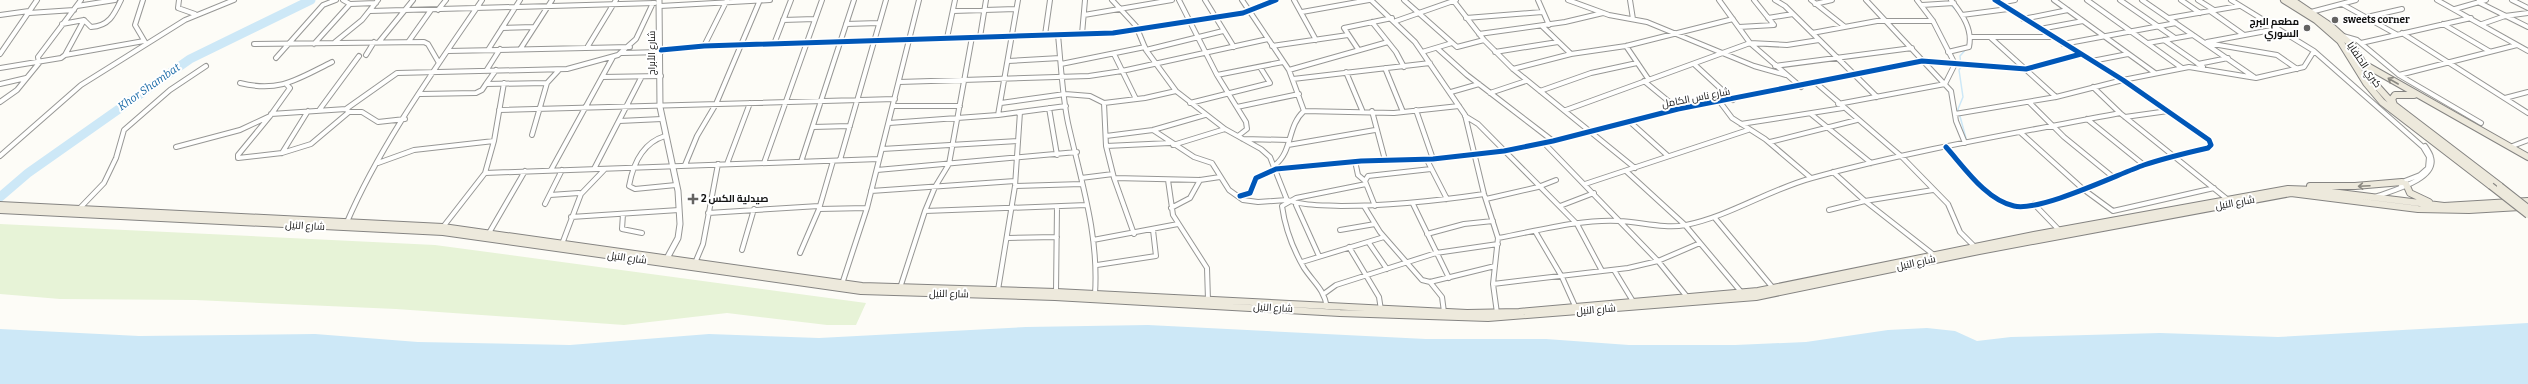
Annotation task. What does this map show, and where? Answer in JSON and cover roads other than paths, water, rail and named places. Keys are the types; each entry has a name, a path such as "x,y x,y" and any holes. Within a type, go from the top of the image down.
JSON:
{"main road":[{"path":"2284,0 2316,20 2340,41 2366,83 2392,107 2528,215"},
{"name":"كبري الحلفايا","path":"2292,0 2343,36 2364,64 2375,84 2392,107"},
{"path":"2364,64 2528,157"},
{"path":"2392,107 2393,96 2399,94 2412,94 2423,98"},
{"path":"2392,107 2528,207"},
{"path":"2281,190 2297,185 2355,186 2403,184 2410,193 2416,197 2444,206"},
{"name":"شارع النيل","path":"12,208 79,209 216,215 443,227 562,244 861,291 1054,297 1488,318 1742,293 1975,247 2281,190 2306,189 2444,206 2528,201"},
{"name":"شارع النيل","path":"12,208 211,221 442,232 665,261 695,263 842,284 900,288 1095,294 1327,307 1340,310 1497,313 1576,306 1761,296 1935,259 2277,195 2312,194 2363,202 2449,211 2477,211 2528,207"},
{"path":"0,205 12,208"},
{"path":"0,210 12,208"},
{"path":"211,221 216,215"}],"street":[{"path":"0,54 37,0"},
{"path":"39,63 38,57 81,0"},
{"path":"77,6 115,0"},
{"path":"84,20 91,27 109,23 121,0"},
{"path":"143,0 135,25 145,42"},
{"path":"178,0 178,8 195,14"},
{"path":"0,156 63,98 145,42 195,14 234,0"},
{"path":"276,58 323,5 336,0"},
{"path":"343,0 350,4 377,2"},
{"path":"379,42 413,0"},
{"path":"438,10 446,0"},
{"path":"347,222 360,192 433,72 482,0"},
{"path":"488,50 520,0"},
{"path":"521,48 552,0"},
{"path":"583,5 586,0"},
{"path":"666,5 667,0"},
{"path":"370,11 548,7 615,2 660,3 666,5 727,0 770,0"},
{"path":"704,46 727,0"},
{"path":"685,165 697,136 716,104 760,0"},
{"path":"774,44 791,0"},
{"path":"764,163 784,102 822,0"},
{"path":"801,162 854,0"},
{"path":"840,160 886,0"},
{"path":"842,284 867,208 919,0"},
{"path":"947,38 955,0"},
{"path":"980,37 986,0"},
{"path":"998,115 1018,0"},
{"path":"1045,35 1050,0"},
{"path":"1082,34 1085,0"},
{"path":"1112,0 1131,20 1138,30 1155,64 1176,91 1225,129 1261,149 1276,167 1288,200 1296,204 1375,206 1413,204 1484,194"},
{"path":"1084,15 1172,0"},
{"path":"1179,0 1217,75 1237,107 1247,129 1238,136"},
{"path":"1205,0 1234,47"},
{"path":"1242,0 1288,70 1299,94 1304,111"},
{"path":"287,85 290,88 270,115 246,143 238,155 238,158 242,159 282,154 311,144 348,111 397,73 559,69 580,66 623,53 661,51 704,46 1058,35 1138,30 1250,11 1276,0"},
{"path":"1294,0 1302,12 1316,40"},
{"path":"1302,12 1370,0 1396,21 1422,52 1451,92 1465,115 1484,194 1498,238 1493,284 1493,297 1497,313"},
{"path":"1404,0 1458,47 1484,40"},
{"path":"1396,21 1454,0 1484,40 1513,69 1526,81 1566,110 1635,168"},
{"path":"1538,0 1549,25"},
{"path":"1568,0 1603,13 1647,22 1721,53 1786,75"},
{"path":"1630,0 1632,19"},
{"path":"1719,0 1750,43 1775,66 1801,86"},
{"path":"1739,27 1774,25 1754,0"},
{"path":"1775,0 1793,14 1877,97"},
{"path":"1811,0 1844,26"},
{"path":"1816,4 1832,0"},
{"path":"1866,0 1945,84 1953,97 1958,129 1965,143"},
{"path":"1917,0 1932,21 1955,64 1945,84"},
{"path":"1946,147 1971,175 1991,192 2015,206 2023,207 2083,189 2144,165 2208,148 2211,145 2208,140 2123,80 2040,30 1995,0"},
{"path":"1999,3 2015,0"},
{"path":"2054,0 2155,73"},
{"path":"2088,0 2182,68"},
{"path":"2120,0 2175,38"},
{"path":"2142,0 2256,78"},
{"path":"2181,0 2200,13"},
{"path":"2198,0 2244,35"},
{"path":"2230,0 2314,51 2427,148 2433,165 2427,174 2363,202"},
{"path":"2311,12 2356,0"},
{"path":"2437,0 2528,51"},
{"path":"2455,9 2486,0"},
{"path":"2512,0 2528,8"},
{"path":"335,42 370,11 377,2"},
{"path":"588,46 615,2"},
{"path":"1922,5 1952,2 1962,15 1971,37 1969,48 1948,52"},
{"path":"2478,2 2528,27"},
{"name":"شارع الأبراج","path":"660,3 660,107 680,210 678,238 665,261"},
{"path":"313,45 350,4"},
{"path":"623,53 630,47 647,20 653,4"},
{"path":"2342,4 2396,34"},
{"path":"2169,18 2240,6"},
{"path":"952,11 1016,9"},
{"path":"1962,15 2008,9"},
{"path":"2367,17 2402,9"},
{"path":"0,15 74,10"},
{"path":"408,41 431,10"},
{"path":"2023,19 2068,10"},
{"path":"1466,18 1542,12"},
{"path":"1479,34 1549,25 1603,13"},
{"path":"2482,24 2505,16 2528,13"},
{"path":"1768,18 1793,14"},
{"path":"1358,50 1344,28 1392,18"},
{"path":"2361,43 2471,18"},
{"path":"784,20 815,19"},
{"path":"1513,69 1571,54 1626,46 1733,19"},
{"path":"62,24 84,20"},
{"path":"65,56 84,20"},
{"path":"1812,33 1844,26 1887,21 1932,21"},
{"path":"2040,30 2083,21"},
{"path":"1372,22 1404,66"},
{"path":"846,24 880,23"},
{"path":"2063,44 2176,23"},
{"path":"2443,24 2489,50"},
{"path":"1542,26 1571,54"},
{"path":"502,28 534,28"},
{"path":"2204,42 2277,29"},
{"path":"1062,64 1223,31"},
{"path":"2402,33 2528,113"},
{"path":"1058,35 1066,106 1087,204 1093,240 1096,265 1095,294"},
{"path":"1272,46 1348,35"},
{"path":"2148,43 2193,35"},
{"path":"2343,36 2352,37 2399,75 2481,123"},
{"path":"900,288 925,211 935,187 949,164 972,37"},
{"path":"1971,37 2052,37"},
{"path":"1991,38 2056,98"},
{"path":"899,82 1063,77 1122,71 1268,40"},
{"path":"1566,110 1750,43 1768,42 1787,45 1819,40"},
{"path":"2164,40 2205,69"},
{"path":"254,44 313,45 335,42 408,41 428,44 439,63"},
{"path":"0,68 39,63 65,56 145,42"},
{"path":"366,55 374,42"},
{"path":"1288,70 1388,42"},
{"path":"1495,52 1558,42"},
{"path":"2204,42 2277,55 2297,69"},
{"path":"1422,52 1452,43"},
{"path":"2399,75 2489,50 2516,45"},
{"path":"448,50 588,46 630,47"},
{"path":"1626,46 1649,80"},
{"path":"1437,48 1478,84 1553,141"},
{"path":"1775,66 1835,56 1912,48"},
{"path":"486,71 500,49"},
{"path":"1955,114 2056,98 2093,87 2182,68 2205,69 2256,78 2306,66 2314,51"},
{"path":"1114,54 1136,99"},
{"path":"2026,70 2080,54"},
{"path":"2092,61 2128,54"},
{"path":"320,109 359,56"},
{"path":"551,170 613,56"},
{"path":"1008,61 1060,58"},
{"path":"2198,64 2228,58"},
{"name":"شارع ناس الكامل","path":"1240,196 1250,193 1256,178 1260,174 1276,167 1355,161 1427,160 1504,151 1553,141 1678,109 1733,100 1853,74 1922,61 2026,70"},
{"path":"240,83 259,89 287,85 332,62"},
{"path":"1217,75 1283,62"},
{"path":"1540,91 1591,73 1637,62"},
{"path":"0,102 17,90 39,63"},
{"path":"1293,79 1430,63"},
{"path":"1694,64 1733,100"},
{"path":"79,209 104,183 116,158 124,130 170,90 206,66"},
{"path":"1190,102 1270,83 1260,67"},
{"path":"1385,68 1404,112"},
{"path":"532,135 547,83 559,69"},
{"path":"421,94 476,93 482,90 496,70"},
{"path":"1346,72 1362,110"},
{"path":"602,77 641,78 661,76"},
{"path":"0,84 26,78"},
{"path":"594,169 628,107 641,78"},
{"path":"1490,93 1526,81"},
{"path":"1644,81 1678,109"},
{"path":"1815,82 1838,104 1902,157 1948,204 1958,228 1975,247"},
{"path":"443,227 485,173 494,141 504,83"},
{"path":"486,84 547,83"},
{"path":"1451,92 1478,84"},
{"path":"1838,104 1945,84"},
{"path":"2093,87 2120,113 2227,199"},
{"path":"1001,103 1065,94 1090,96 1104,103 1136,99 1176,91"},
{"path":"2505,98 2528,92"},
{"path":"1237,107 1299,94"},
{"path":"499,110 660,107 895,99"},
{"path":"1720,102 1748,130 1770,142 1811,178"},
{"path":"2029,102 2052,126 2113,176"},
{"path":"1104,103 1106,146 1113,176 1134,234"},
{"path":"727,164 750,104"},
{"path":"893,106 960,106"},
{"path":"889,123 957,119 1066,106"},
{"path":"1276,167 1288,145 1293,121 1304,111 1362,110 1404,112 1459,106"},
{"path":"1049,108 1057,155"},
{"path":"1741,124 1843,108"},
{"path":"176,148 240,130 270,115 320,109 362,112 378,122 405,119"},
{"path":"1416,110 1433,159"},
{"path":"282,154 308,111"},
{"path":"1372,111 1375,130 1385,160"},
{"path":"2125,117 2168,111"},
{"path":"998,290 1008,238 1015,186 1020,112"},
{"path":"1498,238 1577,224 1618,221 1662,226 1685,225 1735,210 1766,194 1833,172 1965,143 2120,113"},
{"path":"1811,114 1871,163"},
{"path":"1106,136 1153,130 1205,115"},
{"path":"1465,115 1478,124 1538,188 1560,206 1577,224 1602,271"},
{"path":"619,121 662,119"},
{"path":"2087,119 2144,165"},
{"path":"1770,142 1857,120"},
{"path":"1629,121 1668,156"},
{"path":"812,127 850,126"},
{"path":"1106,146 1172,144 1225,129"},
{"path":"1153,130 1172,144 1194,157 1212,163 1229,190 1240,196 1248,203 1288,200 1366,182"},
{"path":"1288,145 1375,130"},
{"path":"1585,184 1748,130"},
{"path":"2021,133 2083,189 2108,209 2117,212 2214,188"},
{"path":"665,136 658,137 650,143 632,167 629,186 631,189 676,185"},
{"path":"1242,139 1289,140"},
{"path":"2509,147 2528,140"},
{"path":"378,163 414,150 494,141"},
{"path":"882,149 1018,141"},
{"path":"1544,143 1594,193 1618,221 1658,261 1688,298"},
{"path":"877,170 1017,159 1076,152"},
{"path":"485,173 879,159"},
{"path":"1427,160 1447,199"},
{"path":"800,253 819,207 834,161"},
{"path":"1355,161 1358,175 1366,182 1375,206"},
{"path":"695,263 703,244 718,164"},
{"path":"562,244 579,193 588,182 605,168"},
{"path":"1366,182 1368,176 1431,169"},
{"path":"545,204 562,170"},
{"path":"489,233 525,171"},
{"path":"1626,171 1685,225 1742,293"},
{"path":"1833,172 1865,201 1934,255"},
{"path":"1081,178 1113,176 1168,180 1200,180 1220,177"},
{"path":"1168,180 1171,208 1178,224 1207,268 1208,300"},
{"path":"1171,208 1186,202 1193,196 1200,180"},
{"path":"1486,199 1538,188 1556,180"},
{"path":"871,191 1015,181"},
{"path":"1015,186 1082,184"},
{"path":"1829,210 1865,201 1933,190"},
{"path":"550,195 579,193"},
{"path":"1560,206 1594,193"},
{"path":"1288,200 1284,204 1282,210 1290,236 1302,262 1316,286 1325,293 1327,307"},
{"path":"925,211 1012,209 1087,204"},
{"path":"1296,204 1319,256"},
{"path":"1413,204 1449,278"},
{"path":"2034,204 2060,231"},
{"path":"1364,206 1384,237 1408,263 1418,277 1430,282 1442,297 1444,312"},
{"path":"708,213 819,207 867,208"},
{"path":"1056,292 1057,207"},
{"path":"571,217 680,210"},
{"path":"742,250 754,210"},
{"path":"624,214 622,229 642,233"},
{"path":"1714,217 1772,288"},
{"path":"1427,234 1447,228 1493,221"},
{"path":"1093,240 1134,234 1178,224"},
{"path":"1340,230 1375,224"},
{"path":"1096,265 1156,256 1153,230"},
{"path":"1535,231 1562,277 1576,306"},
{"path":"1008,238 1057,237"},
{"path":"1302,262 1349,247 1369,243 1384,237"},
{"path":"1369,243 1387,269"},
{"path":"1493,284 1614,270 1658,261 1700,243"},
{"path":"1325,293 1336,285 1436,253 1498,244"},
{"path":"1349,247 1380,300 1381,310"},
{"path":"1430,282 1495,266"},
{"path":"1614,270 1635,304"}],"water":[{"path":"2528,323 2528,384 0,384 0,329 139,336 315,334 418,342 570,345 709,334 819,338 1026,327 1148,325 1426,339 1546,339 1629,345 1735,345 1806,342 1888,330 1927,328 1955,331 1977,341 2011,337 2160,333 2278,337"}],"waterway":[{"name":"Khor Shambat","path":"0,197 28,173 190,59 311,0"},
{"path":"1950,4 1956,10"},
{"path":"1967,48 1960,56 1961,67 1959,70 1963,97 1958,109 1967,142"}],"place":[{"name":"sweets corner","path":"2335,20"},
{"name":"مطعم البرج السوري","path":"2307,28"},
{"name":"صيدلية الكس 2","path":"693,199"}]}
